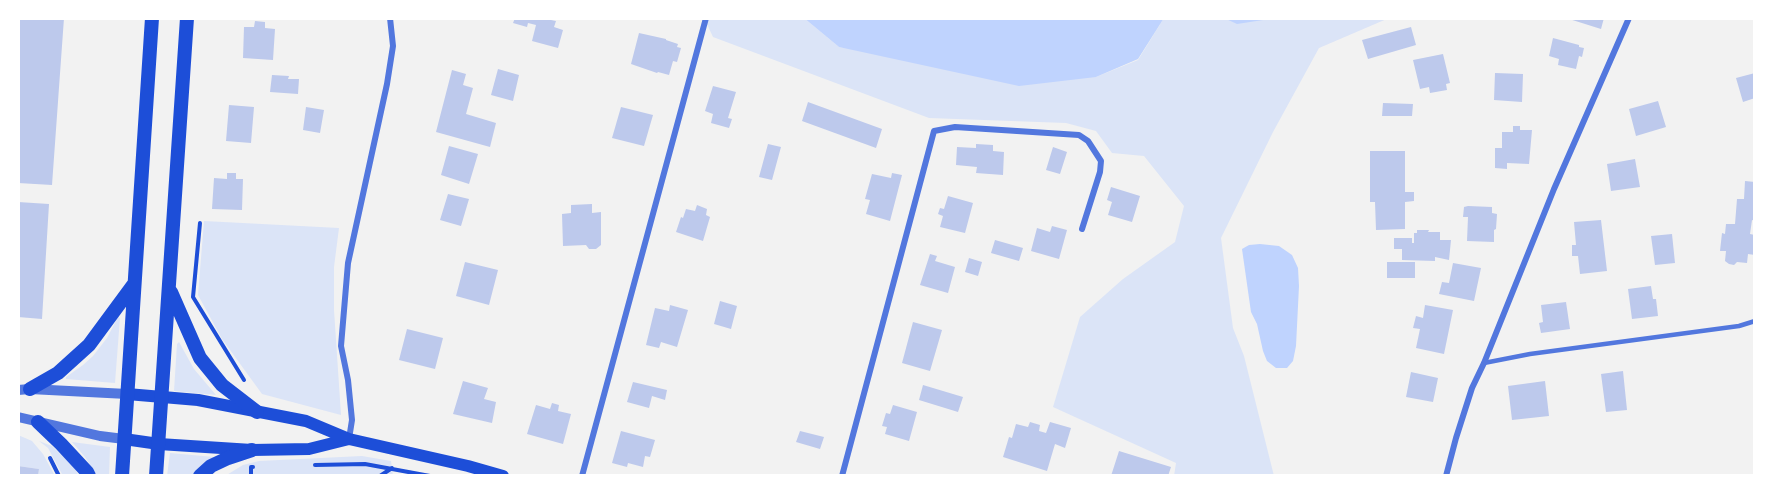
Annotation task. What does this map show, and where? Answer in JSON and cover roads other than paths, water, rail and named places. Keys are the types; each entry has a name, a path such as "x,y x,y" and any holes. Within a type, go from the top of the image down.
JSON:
{"main road":[{"path":"122,476 152,18"},
{"path":"156,476 187,18"},
{"path":"24,389 58,373 89,345 134,284"},
{"path":"170,288 200,358 222,385 257,412"},
{"path":"127,394 198,400 306,422 349,439 469,471 503,476"},
{"path":"38,422 89,476"},
{"path":"124,439 159,444 252,450 309,449 349,439"},
{"path":"200,476 211,466 252,450"}],"street":[{"path":"349,439 352,420 348,380 341,346 347,275 390,65 393,46 390,18"},
{"path":"582,476 706,18"},
{"path":"1446,476 1472,388 1554,189 1629,18"},
{"path":"842,476 934,131 955,127 1079,135 1088,141 1101,161 1100,172 1082,229"},
{"path":"24,389 127,394"},
{"path":"18,417 100,436 124,439"}],"lane":[{"path":"1484,363 1530,354 1739,326 1755,321"}],"water":[{"path":"804,18 1164,18 1138,59 1096,77 1019,86 839,47"},
{"path":"1224,18 1276,18 1237,24"},
{"path":"1249,245 1279,246 1292,255 1298,268 1296,346 1293,361 1287,368 1276,368 1267,361 1257,324 1251,312 1242,249"}]}
